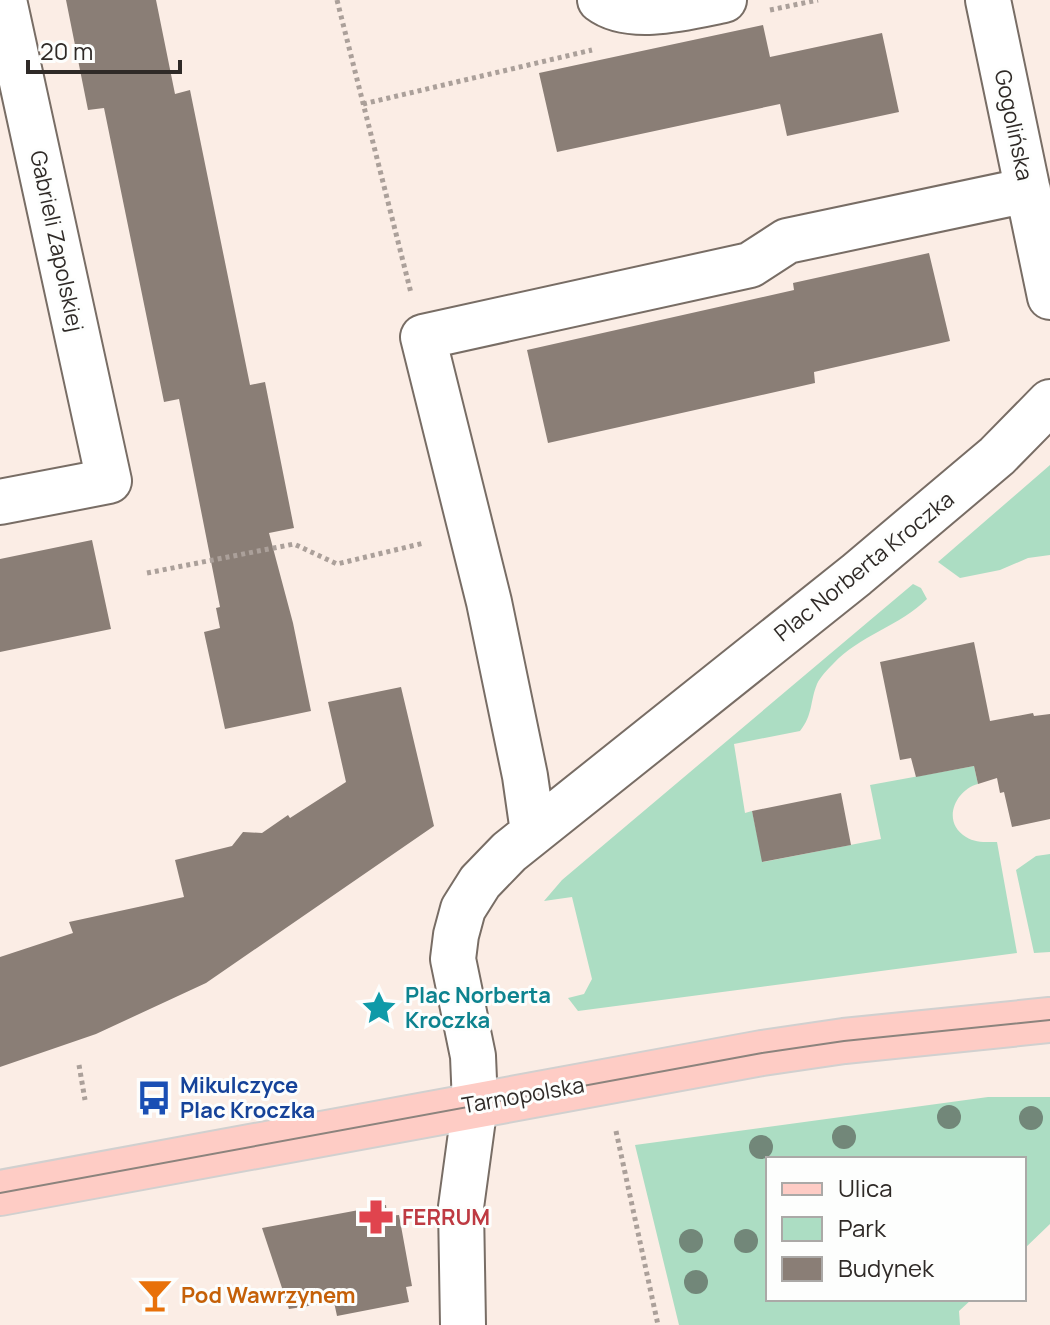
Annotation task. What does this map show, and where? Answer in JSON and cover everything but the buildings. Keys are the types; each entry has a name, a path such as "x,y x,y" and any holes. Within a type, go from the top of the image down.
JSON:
{"main road":[{"name":"Tarnopolska","path":"0,1193 475,1104 830,1043 1050,1020"}],"street":[{"name":"Gabrieli Zapolskiej","path":"0,502 109,481 4,0"},
{"path":"600,0 613,10 667,11 724,0"},
{"name":"Gogolińska","path":"988,0 1050,297"},
{"path":"533,832 525,776 473,531 423,337 750,265 787,241 1028,190"},
{"name":"Plac Norberta Kroczka","path":"463,1325 461,1207 475,1104 473,1056 453,959 463,909 480,882 533,832 868,565 997,456 1050,402"}],"path":[{"path":"337,0 423,337"},
{"path":"147,573 294,544 337,564 473,531"},
{"path":"79,1065 85,1100"},
{"path":"616,1131 658,1325"}],"green space":[{"path":"1050,465 1050,555 1028,558 1000,570 960,578 938,562"},
{"path":"913,584 921,588 927,599 905,616 855,645 829,668 817,684 809,714 800,731 734,744 745,813 752,811 763,862 881,839 870,785 974,766 978,784 958,799 954,807 954,823 958,831 970,839 997,842 1017,953 578,1011 568,998 584,994 592,979 572,897 544,901 562,880"},
{"path":"1050,854 1050,952 1034,953 1016,870 1036,856"},
{"path":"988,1097 1050,1097 1050,1224 1026,1247 1026,1157 766,1157 766,1301 970,1301 959,1311 960,1325 679,1325 635,1145"}],"tram line":[{"path":"0,1193 762,1053 844,1041 1050,1020"}],"place":[{"name":"Plac Norberta Kroczka","path":"379,1008"},
{"name":"Mikulczyce Plac Kroczka","path":"154,1098"},
{"name":"FERRUM","path":"376,1217"},
{"name":"Pod Wawrzynem","path":"155,1295"}]}
